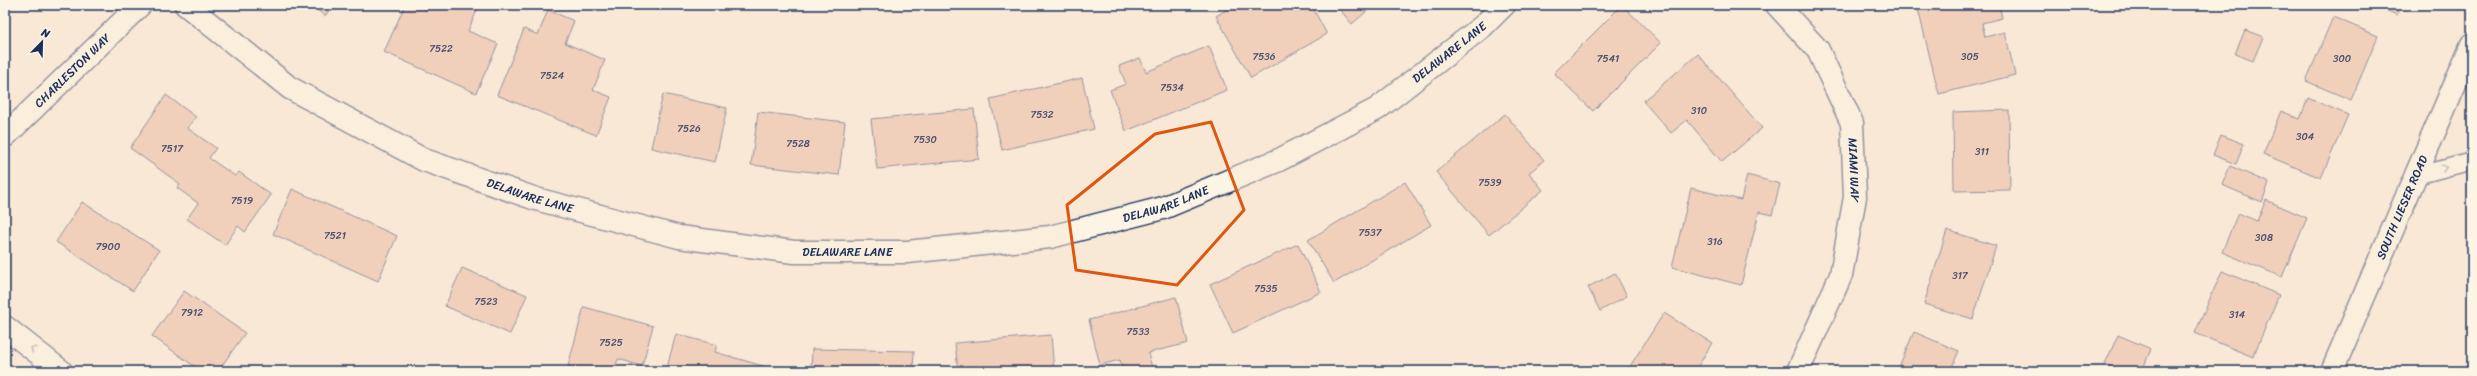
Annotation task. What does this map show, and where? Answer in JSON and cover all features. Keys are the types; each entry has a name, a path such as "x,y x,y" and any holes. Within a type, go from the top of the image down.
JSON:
{"street":[{"name":"CHARLESTON WAY","path":"5,136 140,5"},
{"name":"DELAWARE LANE","path":"186,5 290,88 424,160 536,199 679,237 794,252 907,252 1050,237 1163,208 1279,160 1377,109 1483,26 1504,5"},
{"name":"MIAMI WAY","path":"1777,5 1818,50 1852,123 1855,196 1841,275 1798,371"},
{"name":"SOUTH LIESER ROAD","path":"2332,371 2472,44"},
{"path":"5,327 61,371"}],"lane":[{"path":"2416,176 2472,161"}],"highlighted area":[{"path":"1211,122 1244,210 1177,285 1076,270 1067,205 1155,134"}],"building":[{"path":"311,5 333,5 325,16"},
{"path":"405,5 415,5 426,10 428,5 471,5 478,8 468,31 498,44 476,93 384,52"},
{"path":"1235,5 1311,5 1327,34 1251,78 1216,16"},
{"path":"1336,5 1374,5 1352,24"},
{"path":"1622,5 1661,43 1593,111 1554,73"},
{"path":"1917,5 1999,5 2002,18 1982,23 1985,37 2005,32 2015,75 1939,94"},
{"path":"2374,5 2401,5 2397,15"},
{"path":"548,10 574,21 565,43 605,60 593,90 611,97 596,135 497,95 524,29 538,35"},
{"path":"2333,17 2378,36 2351,100 2306,81"},
{"path":"2245,30 2263,37 2253,61 2235,54"},
{"path":"1209,46 1227,90 1126,131 1110,90 1126,84 1119,66 1140,58 1146,72"},
{"path":"1698,54 1762,128 1722,162 1687,120 1671,133 1643,101"},
{"path":"1082,78 1094,129 1002,150 990,99"},
{"path":"663,94 727,108 715,162 651,148"},
{"path":"166,95 196,117 187,128 216,148 209,158 235,176 239,172 271,195 245,232 238,226 225,245 187,219 198,203 177,188 180,184 130,148"},
{"path":"2308,98 2348,115 2321,178 2263,154 2281,111 2300,119"},
{"path":"974,109 979,159 877,169 871,119"},
{"path":"2009,110 2010,190 1954,191 1953,112"},
{"path":"758,112 845,122 839,175 751,165"},
{"path":"1505,114 1544,160 1529,173 1543,190 1489,235 1436,172"},
{"path":"2221,135 2244,144 2236,164 2213,155"},
{"path":"2230,166 2269,183 2262,202 2222,185"},
{"path":"1747,175 1780,184 1772,215 1759,212 1741,285 1672,267 1691,188 1741,200"},
{"path":"1405,182 1431,225 1334,283 1308,240"},
{"path":"292,189 397,236 378,281 273,234"},
{"path":"2266,200 2307,218 2282,277 2222,252 2238,213 2257,221"},
{"path":"82,202 159,250 133,291 56,242"},
{"path":"1947,230 1996,246 1973,319 1924,304"},
{"path":"1298,244 1321,292 1233,333 1210,284"},
{"path":"462,268 527,295 510,334 445,306"},
{"path":"2222,271 2279,295 2253,357 2195,333"},
{"path":"1615,273 1627,296 1600,311 1588,287"},
{"path":"184,291 245,333 218,371 201,371 152,336"},
{"path":"1176,297 1188,343 1148,353 1153,371 1123,371 1120,360 1100,365 1089,320"},
{"path":"584,307 653,326 642,366 618,359 614,371 587,371 568,366"},
{"path":"1664,313 1712,343 1695,371 1627,371"},
{"path":"1914,332 1959,351 1950,371 1897,371"},
{"path":"676,334 717,345 715,352 780,371 666,371"},
{"path":"1051,335 1054,371 958,371 955,343"},
{"path":"2118,335 2151,349 2142,371 2122,371 2105,364"},
{"path":"812,349 914,351 913,371 811,371"}]}
